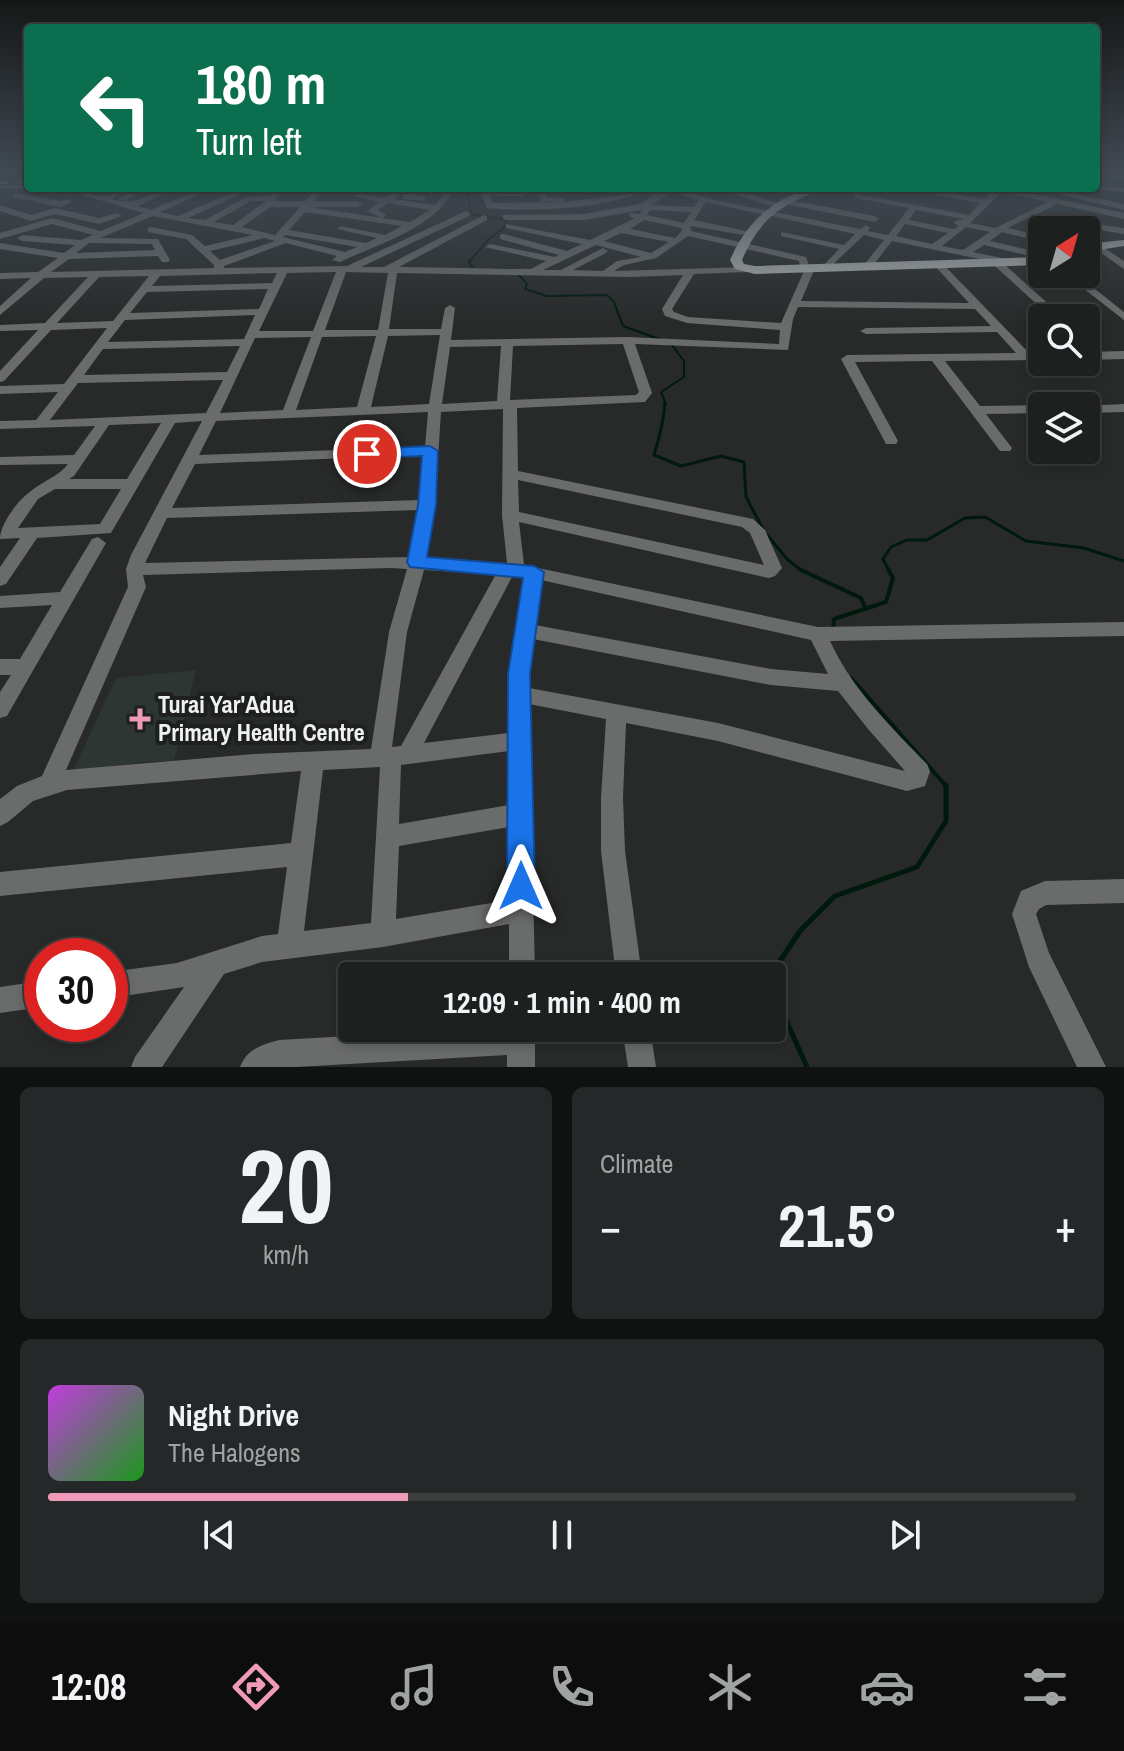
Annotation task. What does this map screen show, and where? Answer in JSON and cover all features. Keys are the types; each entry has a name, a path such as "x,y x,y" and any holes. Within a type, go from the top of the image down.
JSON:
{"main road":[{"path":"757,225 741,244 736,260 747,269 1014,264 1028,261"}],"street":[{"path":"2,234 28,225"},
{"path":"76,225 101,234"},
{"path":"0,312 41,275 112,225"},
{"path":"126,225 135,229 145,225"},
{"path":"164,232 180,225"},
{"path":"221,225 235,228 291,225 341,229 384,237"},
{"path":"235,228 239,225"},
{"path":"291,225 309,247 345,255"},
{"path":"0,276 157,273 217,264 291,225"},
{"path":"244,271 291,225"},
{"path":"204,249 291,225 366,246"},
{"path":"309,247 352,225"},
{"path":"366,225 398,231"},
{"path":"322,269 410,225"},
{"path":"288,414 315,334 344,269 444,225"},
{"path":"390,270 473,225"},
{"path":"520,225 591,240 686,272"},
{"path":"562,225 581,228"},
{"path":"613,225 677,241"},
{"path":"531,271 626,225"},
{"path":"607,273 610,267 645,258 677,241 688,225"},
{"path":"100,346 382,333 507,344 678,340 784,348 785,327 808,268 805,260 759,251 698,225"},
{"path":"714,225 752,231"},
{"path":"732,225 752,231"},
{"path":"759,251 776,243 792,225"},
{"path":"822,225 1014,264"},
{"path":"827,267 869,225"},
{"path":"868,266 902,225"},
{"path":"931,225 947,239"},
{"path":"943,225 956,232"},
{"path":"905,265 929,246 947,239 963,225"},
{"path":"967,225 1028,245"},
{"path":"965,253 1006,225"},
{"path":"1113,225 1103,244 1123,264"},
{"path":"820,242 834,227"},
{"path":"437,228 457,234"},
{"path":"1100,229 1124,231"},
{"path":"151,230 189,237 217,264 244,271 344,269 607,273 747,269"},
{"path":"992,232 1028,237"},
{"path":"992,232 1028,251"},
{"path":"2,234 35,242 153,241 157,242 170,272"},
{"path":"784,234 846,248"},
{"path":"503,237 567,254"},
{"path":"412,240 431,247"},
{"path":"591,240 603,251 645,258"},
{"path":"0,246 66,256 161,253"},
{"path":"490,247 554,260"},
{"path":"0,258 20,250"},
{"path":"563,272 603,251"},
{"path":"998,264 1042,304"},
{"path":"939,265 1026,356"},
{"path":"50,782 137,587 134,569 144,543 190,460 283,270"},
{"path":"363,411 382,333 390,270"},
{"path":"686,272 667,309 669,314 687,320 785,327"},
{"path":"40,424 157,273"},
{"path":"0,378 96,274"},
{"path":"144,289 274,286"},
{"path":"1088,288 1124,317"},
{"path":"795,304 978,306"},
{"path":"383,934 398,632 417,562 427,505 435,408 450,308"},
{"path":"0,328 261,312"},
{"path":"736,323 738,345"},
{"path":"866,331 1000,329"},
{"path":"0,425 644,398 646,393 628,340"},
{"path":"507,344 510,515 525,630 519,674 522,962"},
{"path":"1100,355 1124,355"},
{"path":"891,441 847,359 1026,356"},
{"path":"936,358 1005,448"},
{"path":"0,390 70,383 229,376"},
{"path":"1100,409 1124,408"},
{"path":"976,410 1028,409"},
{"path":"3,534 105,529 170,419"},
{"path":"3,534 33,496 64,478 105,421"},
{"path":"190,460 430,451"},
{"path":"0,461 79,459"},
{"path":"510,515 769,572 774,568 757,530 747,523 511,474"},
{"path":"54,484 129,484"},
{"path":"163,513 427,505"},
{"path":"0,580 33,532"},
{"path":"0,710 98,543"},
{"path":"134,569 417,562 519,570 831,635 1124,629"},
{"path":"393,756 519,570"},
{"path":"0,602 68,598"},
{"path":"525,630 771,677 842,683"},
{"path":"520,694 755,740 907,781 917,779 919,771 830,665 831,635"},
{"path":"0,667 25,667"},
{"path":"616,711 613,851 627,962"},
{"path":"0,815 9,804 50,782 107,774 393,756 519,741"},
{"path":"289,946 313,761"},
{"path":"387,837 521,814"},
{"path":"0,884 300,854"},
{"path":"1092,1067 1038,958 1024,914 1030,900 1045,893 1124,891"},
{"path":"128,983 177,976 262,949 383,934 521,910"},
{"path":"145,1067 214,966"},
{"path":"0,1000 24,997"},
{"path":"638,1042 642,1067"},
{"path":"254,1067 264,1058 279,1054 521,1045"}],"shaded area":[{"name":"Turai Yar'Adua Primary Health Centre","path":"196,670 174,761 141,762 72,773 116,678"}],"waterway":[{"path":"473,268 469,262 489,239 507,225"},
{"path":"492,269 515,269"},
{"path":"517,273 527,284 525,289 547,296 607,295 614,302 623,326 662,340"},
{"path":"666,404 661,392 684,377 684,361 672,345"},
{"path":"665,402 654,455 681,466 721,456 744,462 746,497 763,529"},
{"path":"888,569 883,559 891,547 907,540 927,540 965,518 985,517 1026,541 1084,548 1124,561"},
{"path":"767,535 800,570"},
{"path":"866,609 886,602 893,578 888,569"},
{"path":"800,570 861,598 866,609"},
{"path":"833,631 834,619 866,609"},
{"path":"851,678 946,786"},
{"path":"779,962 800,931 835,896 917,867 946,821 946,786"},
{"path":"786,1020 807,1067"}],"place":[{"name":"Turai Yar'Adua Primary Health Centre","path":"140,719"}],"route":[{"path":"367,454 430,451 427,505 417,562 534,572 519,674 521,886"}]}
